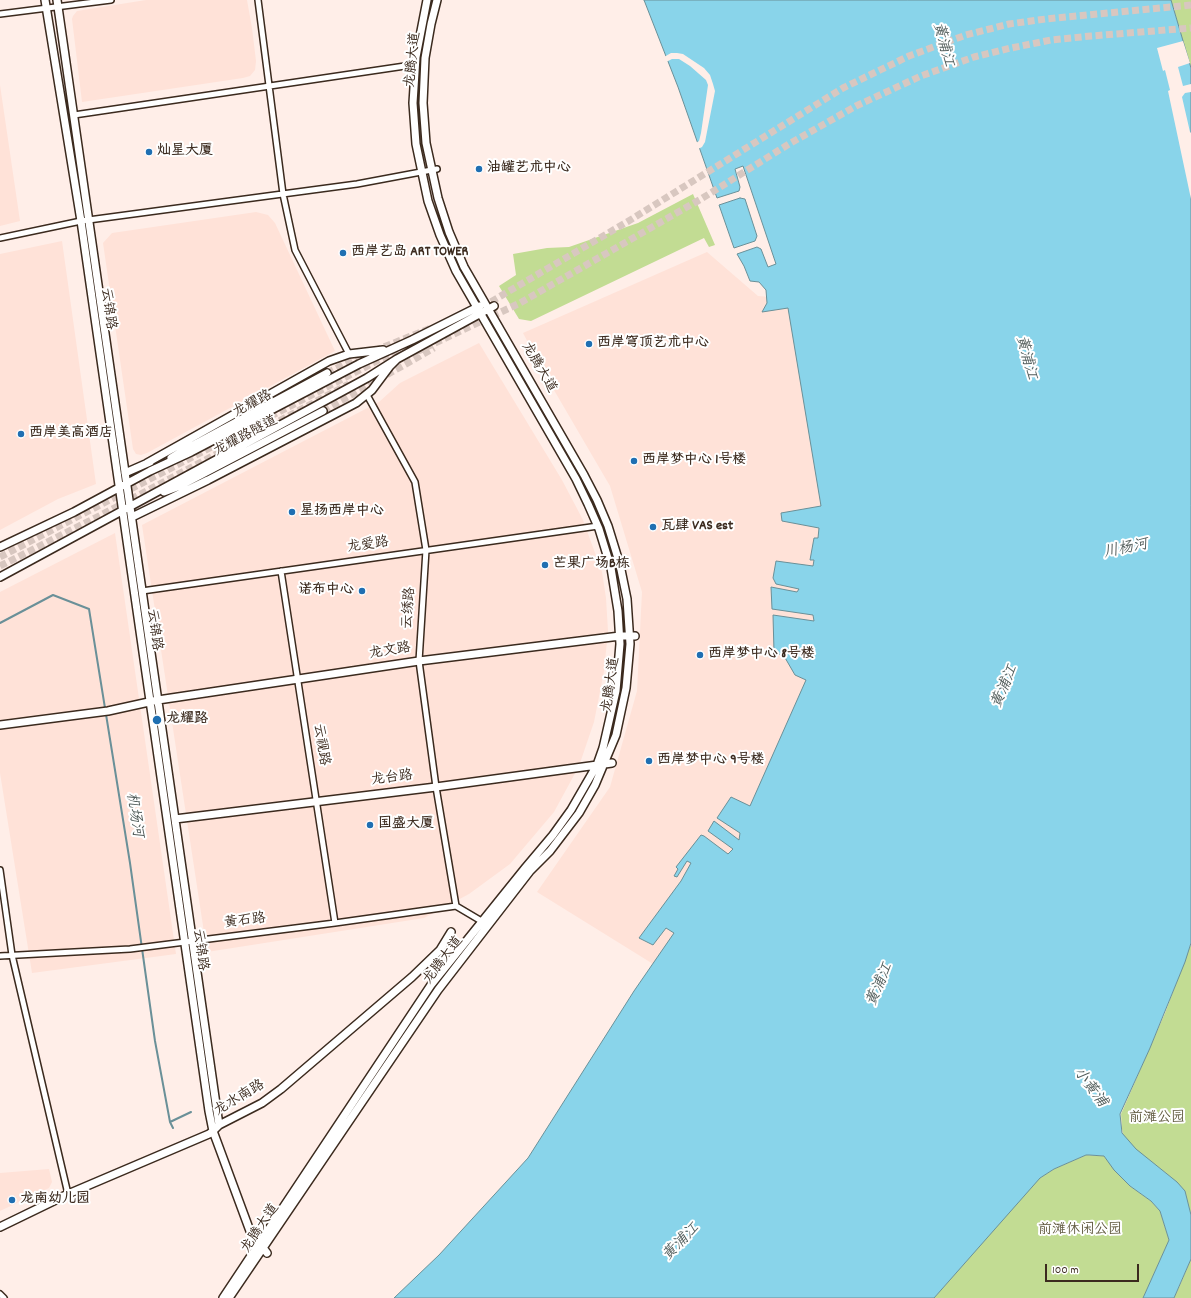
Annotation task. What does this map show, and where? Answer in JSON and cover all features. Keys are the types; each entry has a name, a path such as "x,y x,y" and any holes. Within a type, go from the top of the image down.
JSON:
{"main road":[{"name":"云锦路","path":"45,0 85,220 127,483 219,1124"},
{"name":"龙腾大道","path":"229,1298 438,990 486,923 562,823 579,797 597,765 603,748 616,691 620,636 618,611 614,581 608,555 598,526 576,480 456,271 440,235 428,201 417,151 413,88 418,42 427,0"},
{"name":"龙腾大道","path":"437,0 427,44 423,88 425,131 434,170 438,198 449,232 464,267 489,306 584,475 603,512 613,539 622,572 632,636 624,704 608,763 579,813 550,851 530,870 486,923"},
{"name":"云锦路","path":"57,4 74,115 85,220 123,510 213,1131 250,1231 263,1248"},
{"name":"龙耀路","path":"0,547 74,512 150,471 191,452 359,364 489,306"},
{"name":"龙耀路","path":"0,577 367,378 478,310"},
{"name":"龙耀路","path":"146,463 329,361 349,354 378,351 412,340"},
{"name":"龙耀路","path":"132,517 208,480 349,407 367,395 390,366 398,359"},
{"name":"龙耀路隧道","path":"150,471 184,450 327,373"},
{"name":"龙耀路隧道","path":"141,500 180,486 323,411"},
{"name":"龙耀路隧道","path":"125,473 146,463 184,450"},
{"name":"龙耀路隧道","path":"149,509 180,486"},
{"name":"龙文路","path":"0,725 106,711 158,700 418,661 620,636 632,636"},
{"name":"龙台路","path":"175,819 436,787 608,763"},
{"name":"龙水南路","path":"0,1227 68,1194 213,1131 219,1124 253,1108 281,1089 412,977 440,950 451,932"},
{"name":"龙腾大道","path":"223,1298 263,1248"}],"street":[{"path":"0,14 46,9 57,4 111,0"},
{"path":"258,0 283,194 295,250 349,354"},
{"path":"74,115 405,66 415,66"},
{"path":"0,238 85,220 357,184 434,170"},
{"name":"云绣路","path":"367,395 415,482 426,550 418,661 436,787 456,906"},
{"name":"龙爱路","path":"142,591 598,526"},
{"name":"云视路","path":"281,571 335,923"},
{"path":"0,870 12,955 68,1194"},
{"path":"456,906 486,923"},
{"name":"黄石路","path":"0,956 130,950 456,906"},
{"path":"0,1294 4,1298"}],"shaded area":[{"path":"146,0 247,0 256,61 255,70 250,76 243,78 82,102 72,19 73,16 77,11"},
{"path":"0,85 20,221 0,226"},
{"path":"256,212 268,215 275,223 335,351 147,453 141,455 136,454 133,449 103,243 112,233"},
{"path":"62,241 96,484 58,499 0,530 0,254"},
{"path":"707,252 758,296 795,299 832,512 819,675 755,818 666,972 537,892 610,787 637,691 642,592 610,486 544,373 523,333"},
{"path":"479,343 562,480 583,520 602,572 606,598 608,631 604,671 594,722 579,766 554,812 510,864 469,894 424,918 207,952 142,525 379,402 400,383"},
{"path":"115,533 176,954 32,973 0,773 0,592"},
{"name":"龙南幼儿园","path":"49,1169 52,1182 49,1188 0,1211 0,1173"}],"green space":[{"path":"1171,0 1191,0 1191,68 1183,41"},
{"path":"693,194 715,245 709,247 704,238 531,321 519,319 499,286 516,275 513,254 547,248 569,247 638,223"},
{"name":"前滩公园","path":"1191,944 1191,1215 1185,1191 1167,1174 1133,1148 1124,1138 1121,1114 1165,1013"},
{"name":"前滩休闲公园","path":"1086,1155 1104,1156 1130,1186 1151,1201 1160,1211 1169,1240 1143,1298 934,1298 1032,1185 1054,1169"},
{"path":"1191,1259 1191,1298 1174,1298 1180,1285"}],"water":[{"path":"644,0 1171,0 1191,68 1191,943 1185,962 1150,1048 1120,1114 1122,1133 1136,1149 1177,1182 1185,1191 1191,1215 1191,1259 1174,1298 1143,1298 1169,1240 1160,1211 1151,1201 1130,1186 1114,1170 1104,1156 1086,1155 1054,1169 1040,1178 934,1298 394,1298 439,1255 528,1158 634,991 674,933 666,928 653,945 639,938 681,881 691,863 687,861 677,877 674,876 678,869 676,867 701,835 728,854 733,849 708,831 714,821 739,840 740,833 717,818 731,797 750,806 806,680 795,675 784,656 774,652 773,615 814,621 813,615 772,609 771,587 797,592 799,589 776,584 773,578 776,561 813,566 814,560 810,560 814,538 818,538 819,528 782,521 781,513 821,506 788,308 762,312 767,303 766,290 759,282 750,281 737,254 757,247 761,249 768,267 776,264 743,166 735,169 740,187 739,191 717,198 678,87"},
{"path":"740,198 745,199 757,236 755,241 734,248 719,205"}],"pier":[{"path":"1183,41 1190,63 1178,67 1183,86 1191,84 1191,92 1185,93 1182,97 1191,133 1191,199 1168,91 1170,90 1157,48"},
{"path":"671,53 683,54 704,68 710,75 715,91 705,142 702,147 698,149 696,143 699,141 701,133 708,85 706,80 690,66 679,59 672,59 666,62 664,57"}],"waterway":[{"name":"机场河","path":"0,623 53,595 89,609 130,863 155,1041 170,1122 173,1128"},
{"name":"机场河","path":"170,1122 191,1112"}],"tunnel":[{"path":"482,307 627,222 843,88 909,56 966,35 1009,24 1191,5"},
{"path":"416,352 520,303 701,199 789,144 856,106 921,76 974,57 1051,40 1191,28"},
{"path":"434,333 471,314"},
{"path":"327,373 359,357 431,328"},
{"path":"323,411 434,348"},
{"path":"0,557 398,350"},
{"path":"0,566 103,514 349,384"}],"place":[{"name":"灿星大厦","path":"149,152"},
{"name":"油罐艺术中心","path":"479,169"},
{"name":"西岸艺岛 ART TOWER","path":"343,253"},
{"name":"西岸穹顶艺术中心","path":"589,344"},
{"name":"西岸美高酒店","path":"21,434"},
{"name":"西岸梦中心 1号楼","path":"634,461"},
{"name":"星扬西岸中心","path":"292,512"},
{"name":"瓦肆 VAS est","path":"653,527"},
{"name":"芒果广场B栋","path":"545,565"},
{"name":"诺布中心","path":"362,591"},
{"name":"西岸梦中心 8号楼","path":"700,655"},
{"name":"龙耀路","path":"157,720"},
{"name":"西岸梦中心 9号楼","path":"649,761"},
{"name":"国盛大厦","path":"370,825"},
{"name":"龙南幼儿园","path":"12,1200"}],"water label":[{"name":"黄浦江","path":"942,45"},
{"name":"黄浦江","path":"1025,358"},
{"name":"川杨河","path":"1126,550"},
{"name":"黄浦江","path":"1006,687"},
{"name":"黄浦江","path":"881,985"},
{"name":"小黄浦","path":"1089,1088"},
{"name":"黄浦江","path":"682,1243"}]}
